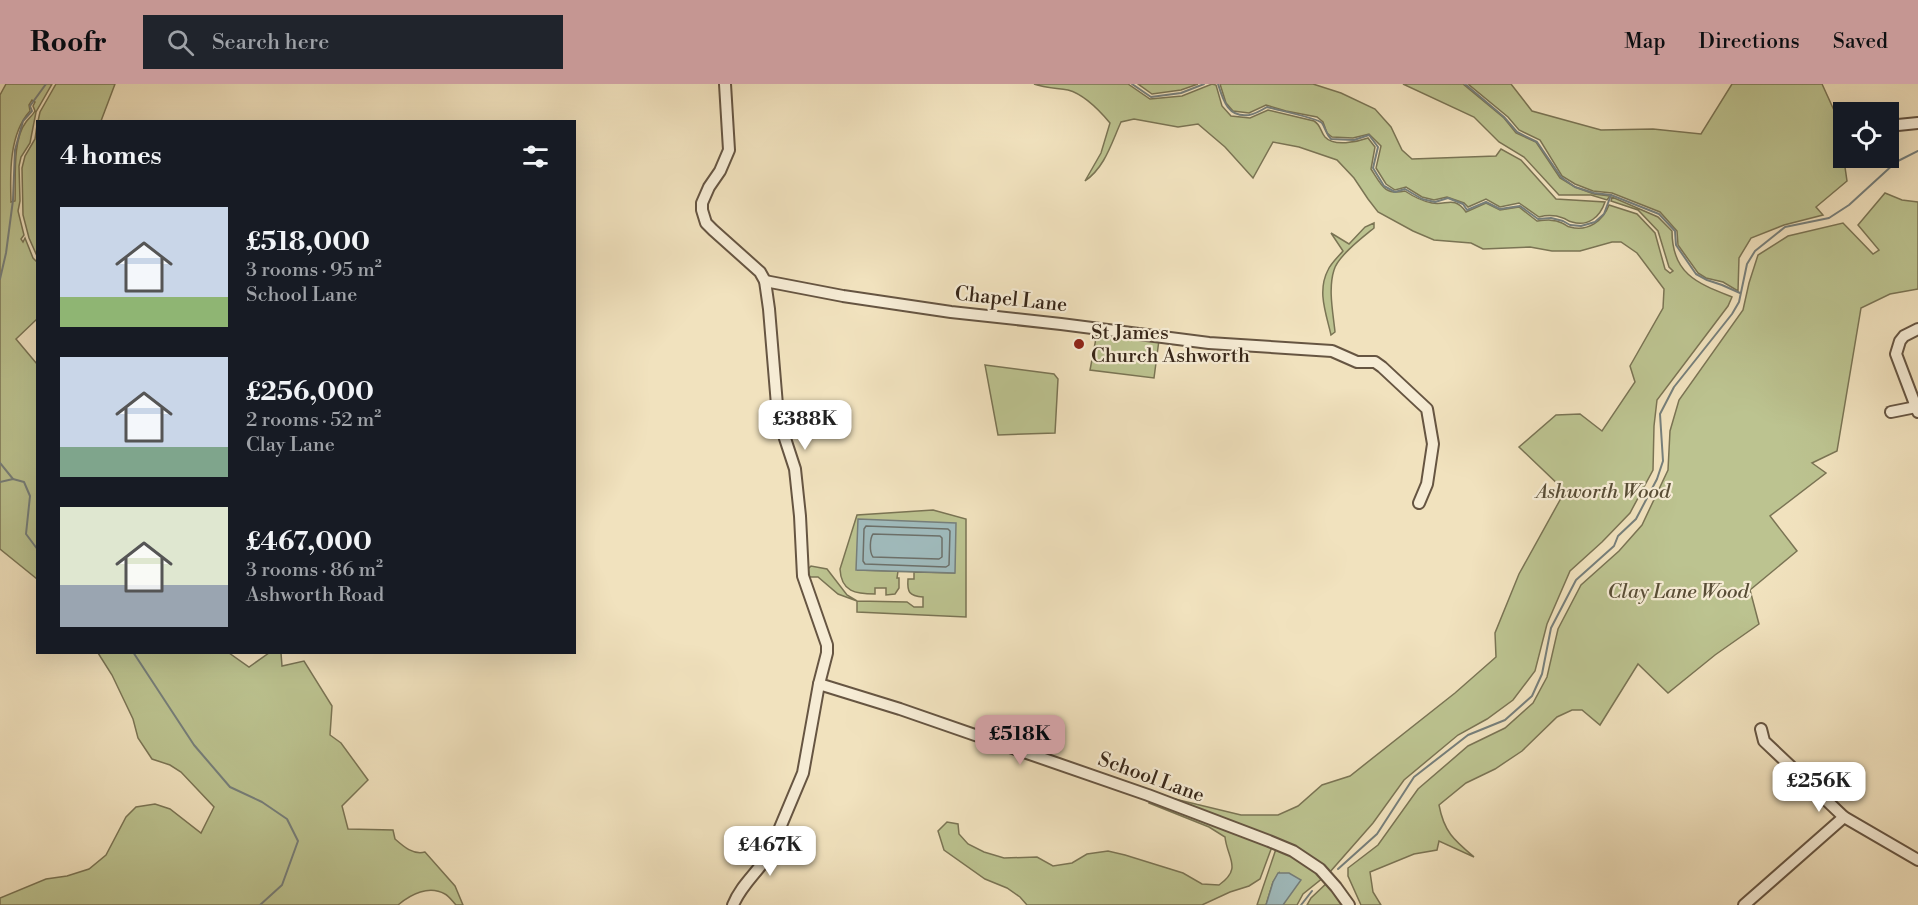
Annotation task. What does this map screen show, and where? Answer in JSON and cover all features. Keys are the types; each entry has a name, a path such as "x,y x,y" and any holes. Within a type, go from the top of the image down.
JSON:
{"street":[{"path":"725,84 729,150 720,171 705,195 702,203 703,217 713,230 760,272 765,281 778,417 793,461 798,492 803,576 827,645 803,773 769,854 741,890 733,905"},
{"path":"1899,125 1918,123"},
{"name":"Chapel Lane","path":"765,281 843,296 951,312 1209,343 1332,351 1357,362 1375,362 1427,409 1433,444 1427,484 1419,503"},
{"path":"1891,412 1917,409 1896,354 1904,336 1918,329"},
{"name":"School Lane","path":"819,684 890,706 1148,795 1293,851 1320,870 1349,905"},
{"path":"1761,729 1764,741 1844,817 1918,860"},
{"path":"1744,905 1844,817"}],"green space":[{"path":"6,84 52,84 36,112 30,143 21,157 19,166 18,211 24,235 21,239 23,242 25,238 36,261 36,320 16,339 36,363 36,578 0,549 0,95","holes":["32,100 35,102 33,106 35,111 26,122 19,139 15,201 11,202 14,142 23,120 30,111 29,105"]},
{"path":"56,84 115,84 101,120 38,120 40,112"},
{"name":"Ashworth Wood","path":"1034,84 1128,84 1150,99 1182,96 1212,84 1216,85 1222,106 1231,116 1250,118 1268,110 1314,121 1325,137 1334,142 1352,142 1368,138 1375,147 1371,169 1384,188 1392,192 1405,191 1424,201 1437,204 1454,202 1466,212 1486,203 1500,210 1519,207 1537,221 1556,221 1568,227 1577,228 1594,224 1603,216 1609,205 1637,214 1655,233 1665,269 1670,273 1673,271 1669,267 1658,231 1638,210 1611,201 1612,197 1658,217 1672,231 1676,257 1689,275 1708,287 1732,297 1728,306 1657,400 1653,470 1630,513 1570,571 1547,624 1535,671 1513,700 1487,719 1458,735 1404,780 1373,823 1329,873 1154,794 1241,815 1278,815 1298,806 1322,785 1350,776 1455,693 1496,657 1495,633 1519,574 1565,491 1519,447 1556,415 1580,414 1602,431 1635,382 1630,366 1663,308 1664,289 1637,253 1621,242 1612,242 1580,251 1552,251 1530,247 1483,249 1471,243 1434,240 1378,212 1354,178 1337,160 1299,147 1273,142 1253,178 1225,147 1198,124 1178,127 1134,119 1121,122 1103,162 1085,181 1101,153 1110,123 1091,104 1074,92"},
{"path":"1138,84 1198,84 1181,90 1152,94"},
{"path":"1220,84 1313,84 1341,93 1375,109 1391,127 1402,150 1412,159 1496,156 1501,149 1521,160 1556,199 1605,202 1593,220 1578,223 1557,216 1539,217 1519,203 1500,207 1486,199 1468,207 1464,203 1447,197 1434,200 1422,197 1406,187 1395,190 1386,184 1376,168 1381,146 1369,134 1353,138 1332,137 1317,117 1266,105 1249,113 1233,111 1226,103"},
{"path":"1403,84 1463,84 1504,118 1516,133 1536,142 1560,178 1594,194 1610,196 1607,200 1591,195 1559,195 1524,157 1499,142 1474,117"},
{"path":"1468,84 1511,84 1532,111 1601,130 1653,129 1701,134 1732,84 1822,84 1833,108 1833,168 1845,168 1847,181 1816,207 1823,215 1784,225 1751,238 1739,258 1738,291 1723,282 1706,278 1698,273 1678,245 1677,231 1660,212 1612,193 1593,191 1562,176 1540,140 1519,130 1508,117"},
{"path":"36,132 36,254 23,215 22,168 25,156 35,139"},
{"name":"Clay Lane Wood","path":"1885,193 1902,200 1918,202 1918,289 1890,294 1861,308 1837,451 1812,463 1826,473 1770,516 1797,551 1750,590 1759,624 1715,655 1668,693 1638,664 1600,725 1582,710 1572,710 1557,717 1522,751 1495,769 1466,783 1439,805 1451,835 1474,857 1439,841 1437,850 1414,854 1370,872 1373,892 1381,905 1361,905 1348,876 1348,868 1378,845 1418,789 1468,746 1505,728 1533,703 1547,677 1558,629 1581,585 1619,551 1642,525 1668,470 1670,431 1679,400 1743,310 1758,255 1788,236 1843,223 1873,254 1879,250 1858,225"},
{"path":"1374,223 1374,228 1346,253 1334,270 1331,293 1335,332 1331,335 1323,286 1329,267 1343,251 1331,233 1349,244 1365,227"},
{"path":"1097,333 1159,340 1154,378 1090,370"},
{"path":"985,365 1054,374 1058,379 1055,433 998,435"},
{"path":"933,510 966,519 966,617 857,612 857,601 907,602 914,607 923,607 923,597 912,594 908,587 908,579 914,579 914,572 955,573 898,571 899,588 895,594 886,595 886,588 875,588 875,594 851,590 843,583 840,569 857,515"},
{"path":"811,566 827,569 847,595 857,601 838,594 818,577 809,577 808,569"},
{"path":"99,654 230,654 249,667 268,654 281,654 282,666 304,661 332,706 330,735 341,743 368,780 342,806 348,829 393,830 395,839 405,847 417,852 425,852 455,886 463,905 456,905 446,895 433,890 414,894 398,905 0,905 0,898 46,879 67,876 89,869 106,855 126,817 136,807 155,804 170,809 201,833 214,807 181,772 170,765 152,759 138,738 133,719 112,675"},
{"path":"1150,800 1273,844 1260,879 1249,886 1202,905 1027,905 1007,888 985,879 944,850 938,831 947,822 958,824 959,834 968,844 1004,858 1037,857 1053,866 1072,863 1087,854 1108,851 1183,873 1202,884 1219,885 1226,879 1232,868 1232,862 1225,837 1209,827 1149,803"},
{"path":"1277,846 1324,877 1303,894 1297,905 1283,905 1279,873 1273,882 1266,905 1257,905"},
{"path":"1328,882 1344,905 1307,905 1311,898"}],"water":[{"path":"858,519 956,523 955,573 856,570"},
{"path":"1278,873 1289,873 1301,880 1283,905 1266,905 1273,882"}],"waterway":[{"path":"0,279 13,200 15,150 23,121 32,111 30,106 46,84"},
{"path":"1132,84 1151,97 1181,93 1204,84"},
{"path":"1218,84 1224,102 1236,114 1249,115 1267,107 1319,121 1331,139 1354,140 1369,135 1378,147 1373,168 1384,186 1395,192 1405,189 1422,199 1435,202 1448,198 1463,204 1467,210 1486,202 1500,209 1520,206 1538,219 1551,218 1570,225 1581,226 1595,222 1604,214 1611,195"},
{"path":"1465,84 1504,117 1517,132 1537,142 1561,177 1575,187 1611,195 1659,214 1675,231 1676,245 1696,274 1740,293"},
{"path":"1338,869 1377,834 1414,777 1468,735 1505,720 1532,696 1542,674 1551,628 1576,580 1614,546 1618,536 1636,519 1657,479 1663,461 1660,414 1674,387 1739,302 1747,264 1755,251 1785,227 1829,218 1849,205 1896,162 1918,151"},
{"path":"0,463 13,479"},
{"path":"0,482 13,479 24,482 30,496 26,534 36,547"},
{"path":"134,654 194,745 230,787 262,802 287,819 298,841 282,885 260,905"},
{"path":"1301,905 1312,891"}],"place":[{"name":"St James Church Ashworth","path":"1079,344"}]}
